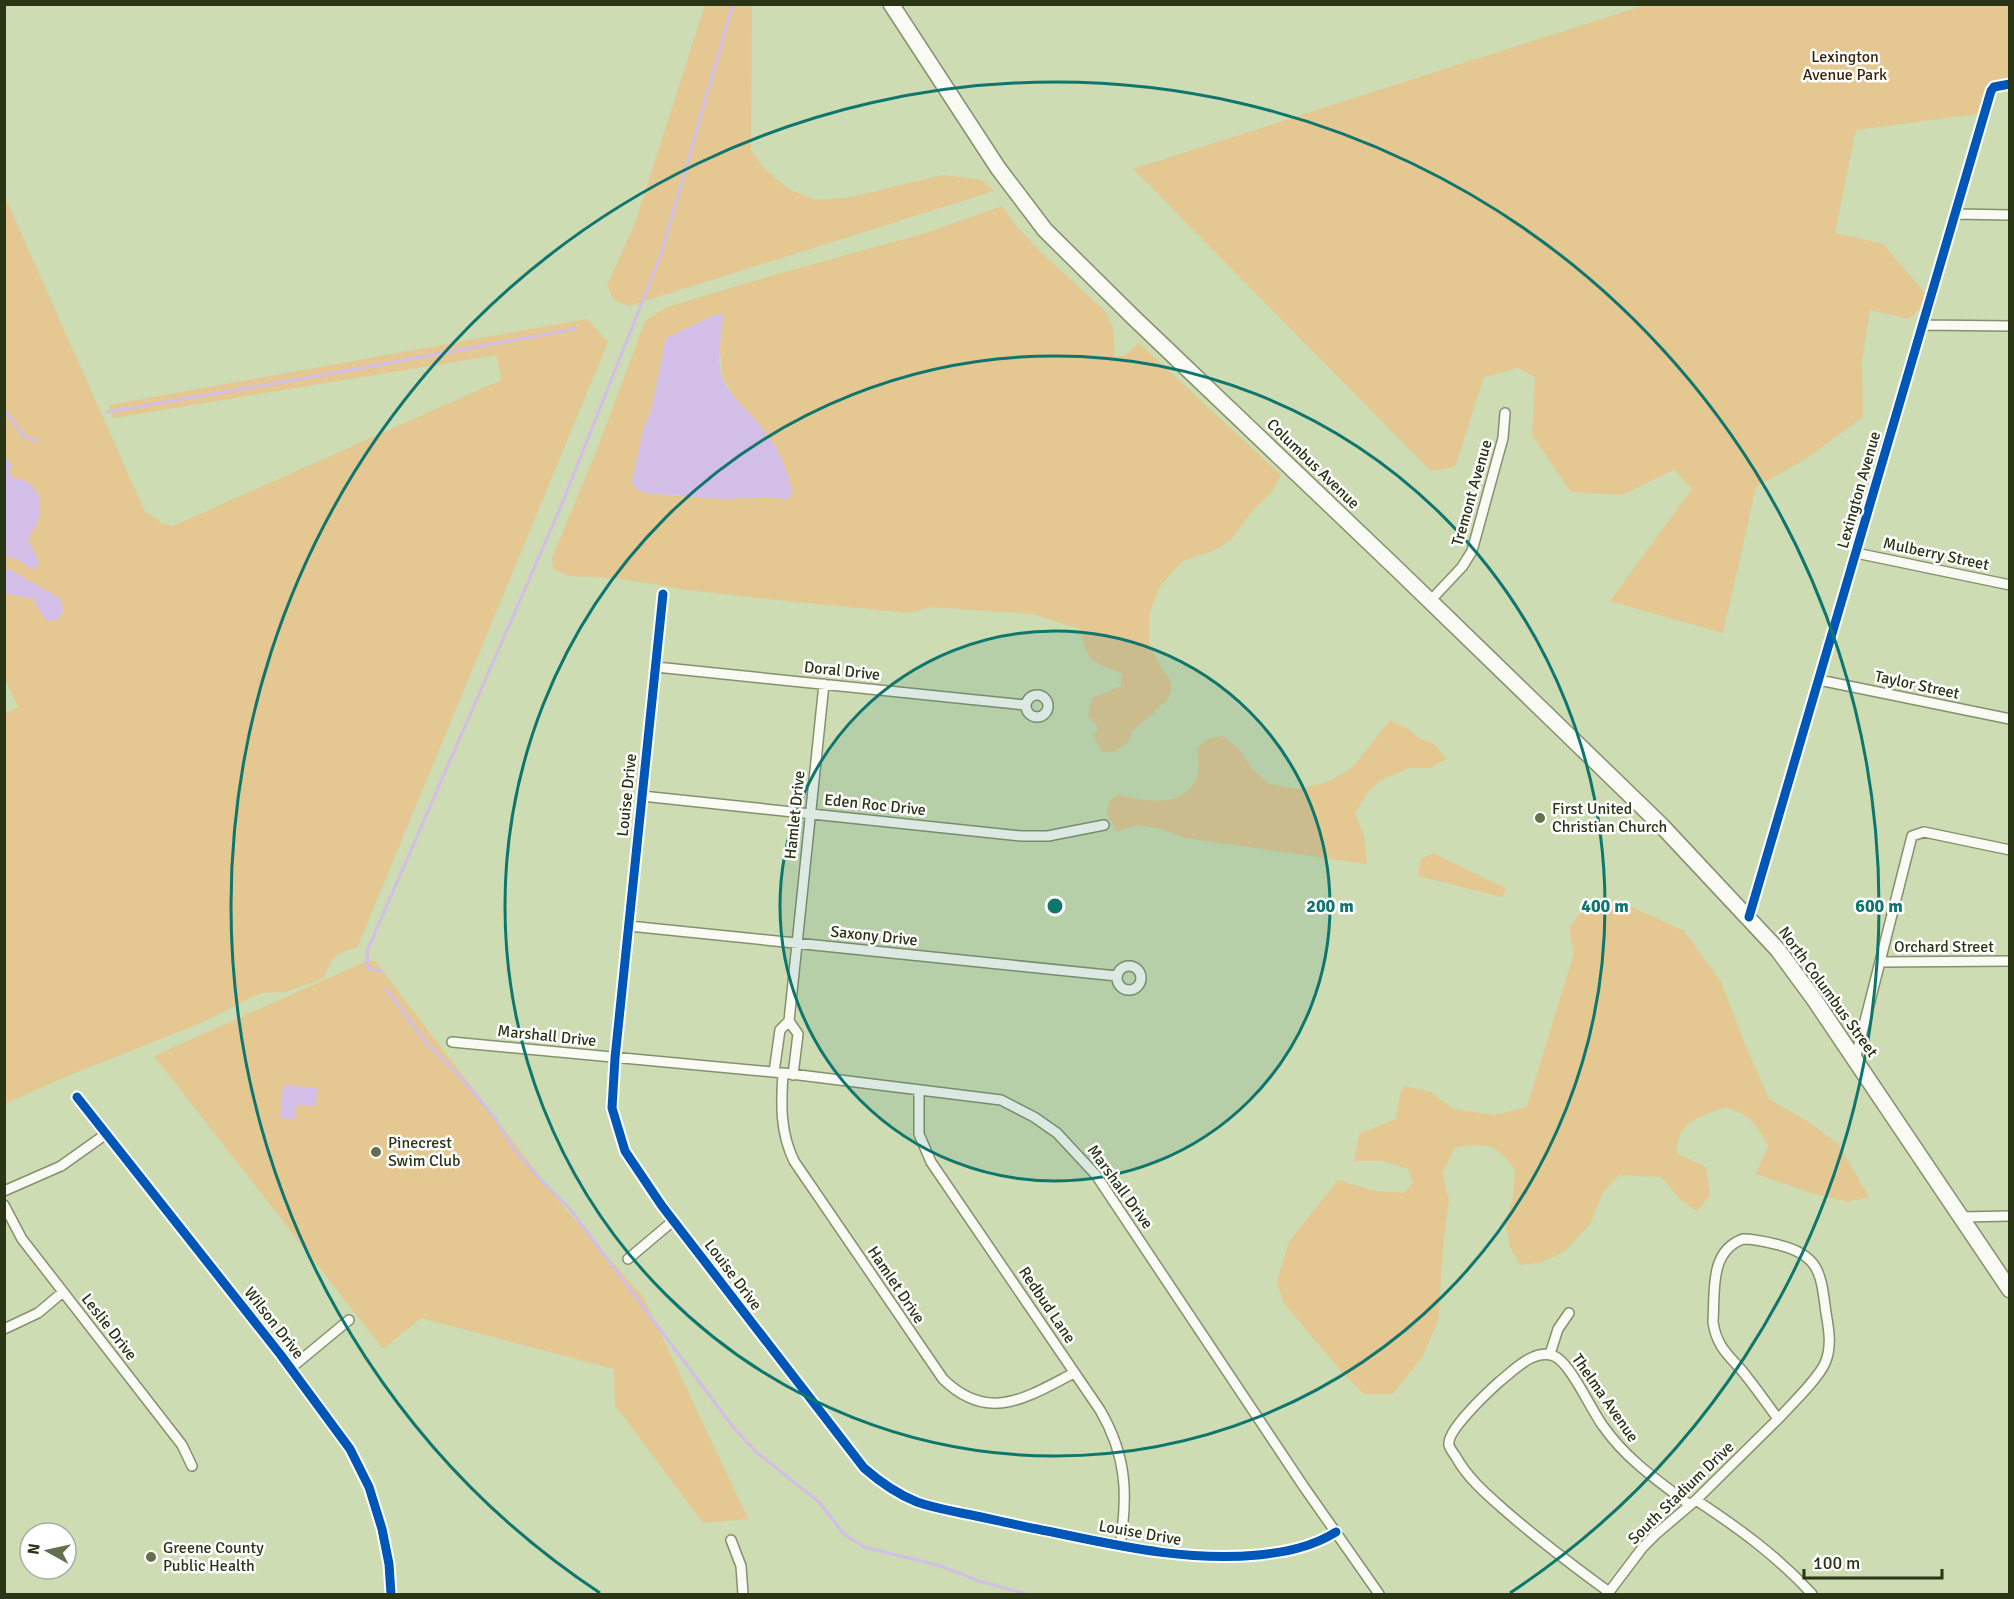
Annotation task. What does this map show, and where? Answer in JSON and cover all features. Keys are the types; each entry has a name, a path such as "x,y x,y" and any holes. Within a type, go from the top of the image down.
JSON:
{"main road":[{"name":"Columbus Avenue","path":"891,4 1019,198 1045,230 1580,746"},
{"name":"North Columbus Street","path":"1580,746 1665,829 1778,950 1814,999 2010,1290"}],"street":[{"name":"Lexington Avenue","path":"1749,917 1991,91 1994,87 2010,84"},
{"path":"1955,214 2010,215"},
{"path":"1923,325 2010,326"},
{"name":"Tremont Avenue","path":"1430,602 1462,567 1472,551 1503,438 1505,413"},
{"name":"Mulberry Street","path":"1856,553 2010,585"},
{"name":"Louise Drive","path":"663,594 615,1058 612,1108 625,1151 674,1221 864,1468 890,1489 919,1503 1120,1546 1185,1556 1236,1557 1290,1550 1316,1543 1336,1532"},
{"name":"Doral Drive","path":"656,667 1026,705"},
{"name":"Taylor Street","path":"1819,680 2010,719"},
{"name":"Hamlet Drive","path":"824,684 789,1021 780,1030 783,1074 782,1122 786,1143 794,1161 943,1379 958,1393 986,1403 1002,1404 1023,1399 1074,1373"},
{"name":"Eden Roc Drive","path":"642,796 1020,836 1048,836 1104,825"},
{"path":"1855,1060 1910,840 1916,834 1924,832 2010,850"},
{"name":"Saxony Drive","path":"629,926 1117,976"},
{"name":"Orchard Street","path":"1880,962 2010,962"},
{"name":"Hamlet Drive","path":"783,1074 798,1034 789,1021"},
{"name":"Marshall Drive","path":"452,1042 783,1074 1001,1100 1046,1124 1082,1158 1379,1594"},
{"name":"Redbud Lane","path":"919,1091 919,1134 931,1162 1106,1420 1120,1455 1125,1498 1120,1546"},
{"name":"Wilson Drive","path":"77,1097 337,1429 360,1467 374,1501 389,1564 391,1594"},
{"path":"4,1191 61,1166 106,1134"},
{"name":"Leslie Drive","path":"4,1204 22,1239 182,1445 192,1466"},
{"path":"1961,1217 2010,1216"},
{"path":"627,1259 674,1221"},
{"name":"South Stadium Drive","path":"1609,1593 1649,1540 1693,1503 1778,1419 1817,1376 1827,1357 1829,1336 1822,1279 1811,1260 1794,1249 1743,1239 1728,1246 1718,1263 1714,1332 1723,1351 1748,1378 1778,1419"},
{"path":"4,1329 38,1313 63,1292"},
{"path":"1569,1313 1558,1329 1550,1354 1536,1355 1497,1384 1450,1434 1449,1445 1463,1470 1491,1499 1549,1549 1609,1593"},
{"path":"291,1368 349,1320"},
{"name":"Thelma Avenue","path":"1550,1354 1565,1364 1601,1424 1623,1452 1641,1469 1693,1503 1745,1532 1788,1568 1812,1594"},
{"path":"731,1540 741,1566 743,1594"}],"green space":[{"name":"Lexington Avenue Park","path":"1675,4 2009,5 2009,86 1994,87 1984,113 1856,130 1835,233 1883,244 1930,299 1909,319 1870,310 1862,360 1863,417 1804,460 1756,487 1723,633 1610,601 1692,489 1674,470 1622,495 1571,492 1532,435 1535,377 1518,368 1484,377 1455,467 1431,471 1133,169 1645,5 1674,6"},
{"path":"705,5 752,5 751,150 763,167 788,189 816,200 847,198 943,175 982,180 994,191 629,306 614,300 607,285 634,226"},
{"path":"4,195 146,514 149,513 161,523 173,526 501,380 497,355 113,418 109,405 587,319 608,342 357,948 335,957 324,978 286,992 260,993 201,1023 62,1078 5,1104 4,714 18,707 4,678"},
{"path":"1002,206 1017,227 1043,254 1105,311 1113,327 1115,356 1124,356 1139,343 1281,475 1273,491 1253,510 1231,540 1213,551 1183,561 1160,586 1149,615 1149,642 1161,667 1172,682 1169,698 1132,732 1129,742 1113,752 1103,752 1094,738 1098,727 1088,717 1092,698 1121,686 1122,674 1097,663 1089,656 1080,629 1033,614 931,607 910,613 688,590 616,578 570,576 553,569 552,558 598,447 645,321 667,307 926,233","holes":["716,314 722,327 720,351 722,376 732,394 758,423 780,455 787,499 770,497 722,499 644,493 635,488 632,482 644,427 651,411 666,338"]},
{"path":"1390,720 1408,729 1418,738 1434,744 1446,759 1431,768 1409,768 1381,780 1368,792 1355,813 1364,836 1367,864 1185,838 1161,829 1137,825 1117,832 1107,814 1109,801 1118,795 1162,801 1182,795 1197,777 1199,767 1197,749 1206,739 1224,736 1239,749 1252,769 1269,784 1298,789 1327,782 1352,768"},
{"path":"1433,853 1507,889 1502,897 1418,876 1421,859"},
{"path":"1623,903 1684,931 1721,982 1769,1099 1807,1121 1838,1144 1869,1197 1848,1202 1811,1193 1756,1174 1768,1146 1760,1131 1751,1121 1741,1113 1725,1107 1692,1122 1681,1133 1678,1142 1676,1153 1706,1167 1710,1195 1697,1211 1680,1199 1661,1177 1619,1175 1603,1192 1590,1224 1564,1252 1540,1263 1520,1265 1510,1247 1505,1223 1513,1197 1515,1169 1490,1146 1455,1147 1442,1173 1449,1201 1444,1236 1438,1322 1422,1357 1393,1394 1364,1394 1341,1371 1283,1302 1277,1281 1289,1242 1338,1180 1375,1191 1403,1193 1413,1184 1408,1169 1382,1161 1354,1161 1360,1133 1396,1119 1404,1086 1431,1092 1453,1109 1495,1115 1527,1107 1574,953 1569,927 1587,905"},
{"name":"Pinecrest Swim Club","path":"369,960 375,961 562,1205 644,1298 748,1519 703,1523 615,1405 614,1369 421,1318 383,1349 154,1056"}],"shaded area":[{"path":"717,314 723,316 719,354 722,377 730,392 765,432 778,451 790,483 792,495 787,500 770,497 722,499 644,493 635,488 632,482 644,427 651,411 666,338"},
{"path":"5,456 11,465 10,474 13,478 28,483 34,488 40,500 36,525 28,540 39,561 37,567 31,569 19,560 6,556 5,552"},
{"path":"8,569 60,598 63,610 58,620 48,621 32,597 26,598 5,593 5,570"},
{"path":"283,1085 317,1088 316,1106 296,1105 295,1119 280,1118"}],"waterway":[{"path":"382,971 368,969 367,951 559,511 661,255 733,4"},
{"path":"107,412 575,329"},
{"path":"4,410 25,437 37,441"},
{"path":"386,989 426,1042 464,1081 495,1118 513,1148 570,1209 733,1427 755,1451 819,1502 844,1534 864,1547 941,1566 979,1581 1026,1594"}],"cycle path":[{"path":"1749,917 1991,91 1994,87 2010,84"},
{"path":"663,594 615,1058 612,1108 625,1151 662,1206 864,1468 910,1499 939,1508 1092,1540 1174,1554 1229,1557 1258,1555 1298,1548 1336,1532"},
{"path":"77,1097 280,1354 350,1449 369,1487 382,1529 389,1564 391,1594"}],"place":[{"name":"First United Christian Church","path":"1540,818"},
{"name":"Pinecrest Swim Club","path":"376,1152"},
{"name":"Greene County Public Health","path":"151,1557"}]}
